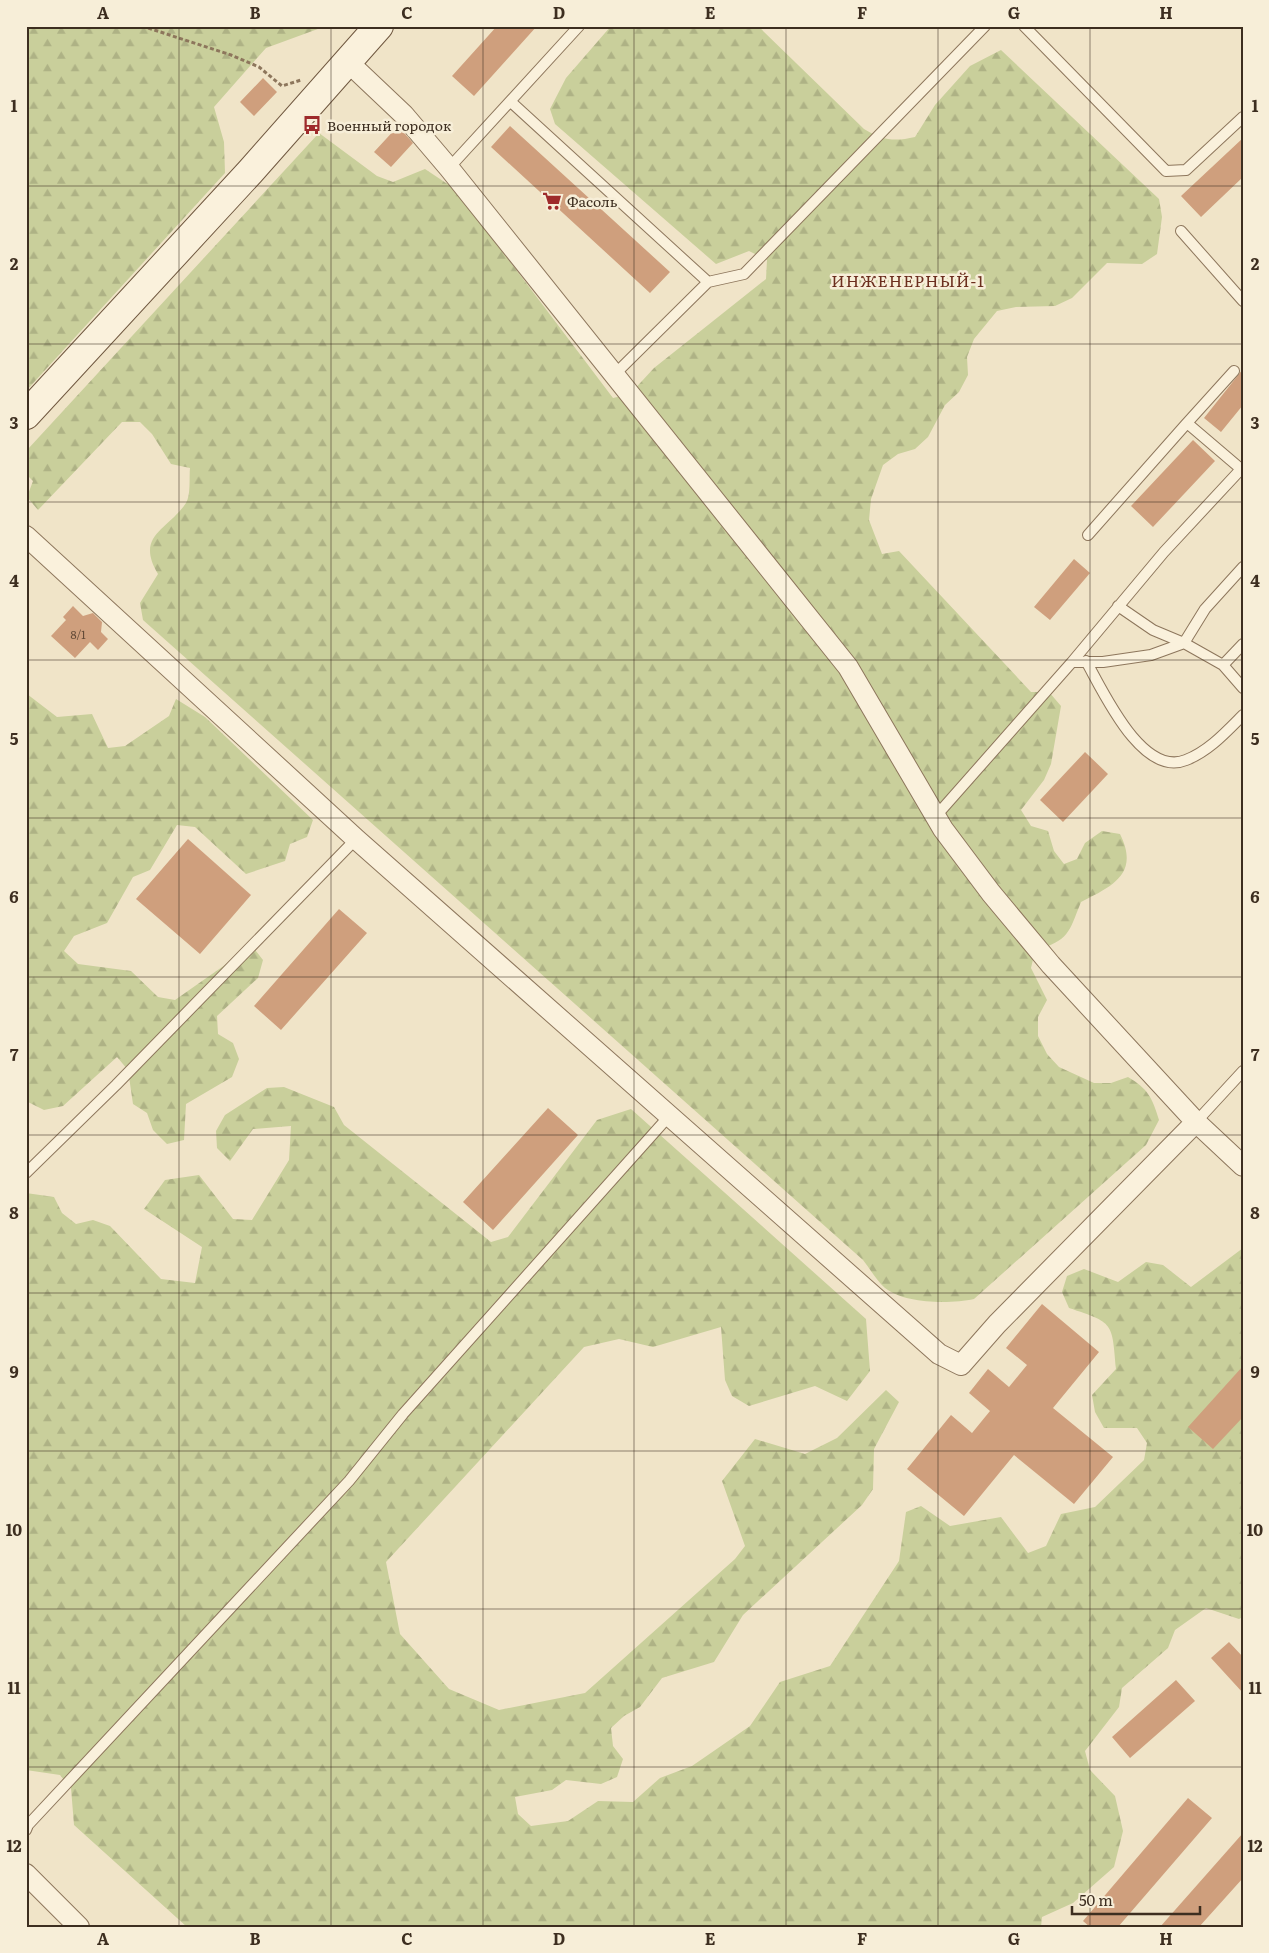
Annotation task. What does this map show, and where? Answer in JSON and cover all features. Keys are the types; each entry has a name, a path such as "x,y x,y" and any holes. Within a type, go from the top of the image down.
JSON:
{"street":[{"path":"26,415 250,172 379,26"},
{"path":"348,62 404,116 449,168 613,376 764,560 848,667 943,829 1003,908 1052,965 1196,1122 1243,1166"},
{"path":"26,536 356,839 588,1047 670,1115 939,1354 961,1365 996,1324 1196,1122"},
{"path":"26,1874 79,1927"}],"lane":[{"path":"449,168 580,26"},
{"path":"613,376 708,282 744,274 985,26"},
{"path":"1024,26 1166,171 1186,170 1243,117"},
{"path":"511,102 708,282"},
{"path":"1181,232 1243,301"},
{"path":"1088,535 1234,371"},
{"path":"936,816 1072,662 1176,538 1242,468 1187,423"},
{"path":"1072,662 1103,662 1151,655 1184,642 1205,609 1243,567"},
{"path":"1118,606 1153,630 1184,642 1223,665 1243,688"},
{"path":"1223,665 1243,644"},
{"path":"1086,661 1122,724 1152,756 1169,764 1186,761 1211,746 1243,715"},
{"path":"26,1173 116,1085 356,839"},
{"path":"1196,1122 1243,1071"},
{"path":"26,1830 28,1825 349,1481 403,1414 670,1115"}],"path":[{"path":"142,26 231,55 259,67 282,86 308,78"}],"green space":[{"path":"26,26 326,26 266,48 214,107 224,142 225,173 26,391"},
{"path":"611,26 758,26 864,129 877,136 894,140 915,137 935,105 970,66 1001,50 1159,199 1162,217 1157,254 1142,264 1107,263 1072,298 1055,306 1016,307 997,311 974,339 967,357 968,375 959,392 945,405 928,437 915,449 898,454 883,465 871,499 869,520 882,554 899,551 1031,692 1049,692 1061,706 1051,764 1044,780 1021,810 1031,826 1048,831 1054,851 1064,864 1077,859 1085,843 1102,831 1120,834 1127,859 1125,869 1120,877 1103,890 1081,902 1070,928 1062,939 1035,951 1031,968 1047,1000 1038,1017 1038,1036 1047,1054 1059,1067 1094,1083 1111,1083 1128,1077 1135,1081 1148,1094 1159,1120 1146,1145 974,1299 953,1302 916,1300 904,1297 885,1288 863,1260 143,620 140,603 158,574 152,561 150,550 152,542 156,534 188,500 190,468 171,464 152,434 140,422 122,422 38,510 27,497 33,481 26,474 28,449 319,133 377,176 393,182 425,169 455,189 613,398 630,394 654,368 766,279 767,260 749,251 716,264 555,124 550,109 566,78"},
{"path":"26,684 27,694 57,717 92,714 108,748 125,746 169,716 176,699 205,717 313,820 307,837 290,844 285,861 246,874 195,827 177,825 150,870 133,877 107,923 74,936 64,951 78,964 131,971 158,997 175,1000 252,946 263,960 258,978 217,1016 218,1034 233,1043 239,1059 232,1077 186,1104 184,1140 167,1144 153,1130 147,1113 133,1104 128,1070 117,1057 63,1106 44,1110 26,1101"},
{"path":"284,1087 334,1107 344,1125 491,1242 508,1237 597,1120 631,1109 866,1319 870,1371 847,1401 815,1386 749,1406 732,1396 725,1380 721,1327 653,1347 619,1339 584,1347 386,1562 400,1634 449,1689 499,1710 585,1693 735,1559 745,1546 722,1481 755,1439 805,1454 837,1438 886,1390 899,1402 874,1449 873,1489 862,1505 743,1615 714,1662 662,1678 640,1707 624,1716 611,1728 613,1746 623,1759 617,1777 601,1784 566,1780 552,1790 515,1797 518,1814 531,1826 568,1821 598,1801 633,1802 660,1778 692,1766 750,1726 780,1682 830,1666 899,1561 906,1512 921,1506 950,1526 1001,1517 1028,1553 1046,1546 1061,1514 1095,1507 1144,1460 1147,1443 1137,1428 1104,1428 1095,1412 1092,1395 1116,1369 1113,1342 1108,1326 1103,1322 1095,1317 1069,1308 1062,1292 1067,1276 1084,1269 1118,1282 1146,1262 1163,1265 1191,1287 1243,1248 1243,1617 1239,1619 1206,1608 1175,1630 1168,1648 1122,1688 1119,1707 1085,1751 1090,1770 1115,1796 1123,1831 1114,1867 1073,1903 1042,1917 1041,1927 187,1927 74,1825 71,1788 60,1775 26,1770 26,1193 54,1197 62,1213 76,1224 93,1220 110,1226 161,1279 195,1283 202,1247 144,1209 165,1180 199,1175 233,1219 252,1220 289,1160 291,1126 253,1129 230,1161 217,1148 216,1131 225,1115 267,1088"}],"building":[{"path":"497,26 537,26 474,96 452,76"},
{"path":"263,78 277,92 254,116 240,102"},
{"path":"398,126 413,143 391,167 374,152"},
{"path":"510,126 670,272 650,293 491,147"},
{"path":"1243,138 1243,177 1201,217 1181,196"},
{"path":"1243,369 1243,405 1221,432 1204,418"},
{"path":"1193,440 1215,461 1153,527 1131,506"},
{"path":"1074,559 1090,573 1050,620 1034,607"},
{"path":"73,606 83,616 93,613 102,622 101,632 108,639 98,650 90,642 75,658 51,636 66,620 63,617"},
{"path":"1085,752 1108,774 1063,822 1040,800"},
{"path":"188,839 251,895 200,954 136,899"},
{"path":"339,909 367,933 281,1030 254,1006"},
{"path":"548,1108 578,1135 493,1230 463,1202"},
{"path":"1042,1304 1099,1352 1053,1408 1113,1457 1074,1504 1014,1455 964,1516 907,1469 951,1415 972,1433 990,1411 969,1393 988,1369 1009,1387 1027,1365 1006,1348"},
{"path":"1243,1366 1243,1417 1213,1449 1188,1427"},
{"path":"1229,1642 1243,1657 1243,1693 1211,1658"},
{"path":"1176,1680 1195,1701 1130,1758 1112,1737"},
{"path":"1188,1798 1212,1818 1118,1927 1090,1927 1083,1921"},
{"path":"1243,1833 1243,1878 1199,1927 1160,1927"}],"place":[{"name":"Военный городок","path":"312,125"},
{"name":"Фасоль","path":"552,201"}],"district":[{"name":"ИНЖЕНЕРНЫЙ-1","path":"908,280"}]}
